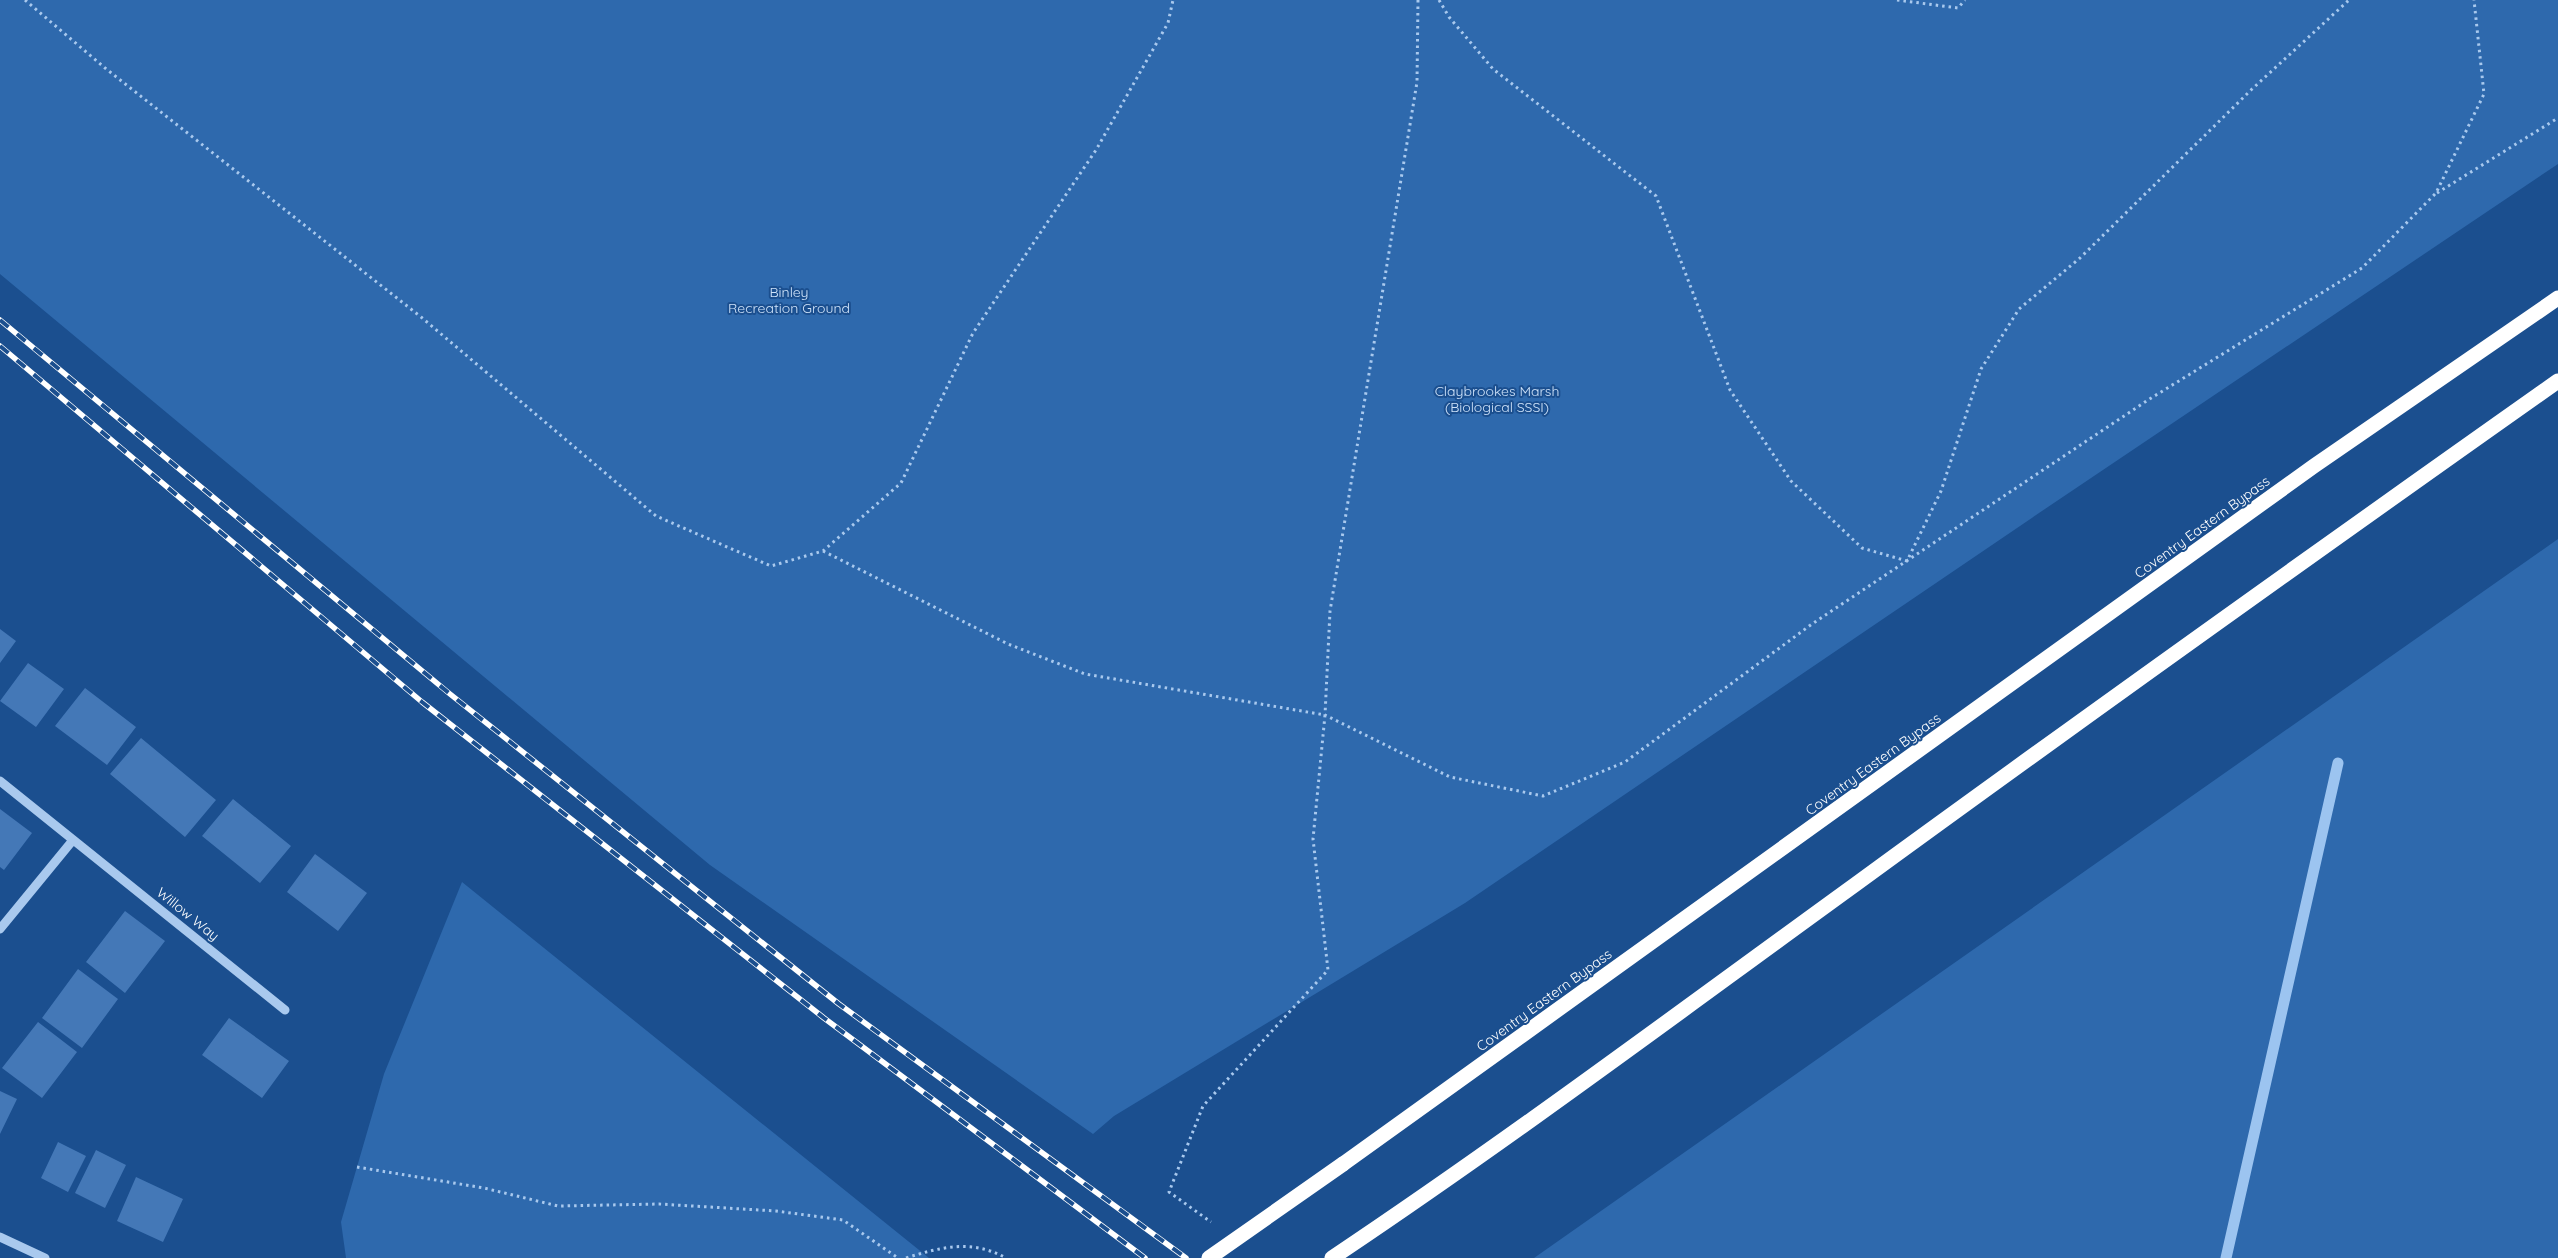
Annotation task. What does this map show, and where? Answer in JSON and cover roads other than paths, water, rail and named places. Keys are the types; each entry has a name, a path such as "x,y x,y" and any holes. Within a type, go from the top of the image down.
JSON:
{"highway":[{"name":"Coventry Eastern Bypass","path":"1209,1258 1343,1164 2314,466 2558,298"},
{"path":"1332,1258 1397,1214 2207,628 2558,381"}],"street":[{"name":"Willow Way","path":"0,781 285,1010"},
{"path":"0,929 73,840"},
{"path":"0,1237 45,1258"}],"waterway":[{"path":"2226,1258 2338,763"}],"railway":[{"path":"0,320 450,694 839,1004 1186,1258"},
{"path":"0,346 422,702 824,1018 1145,1258"}],"park label":[{"name":"Binley Recreation Ground","path":"789,300"},
{"name":"Claybrookes Marsh (Biological SSSI)","path":"1497,400"}]}
